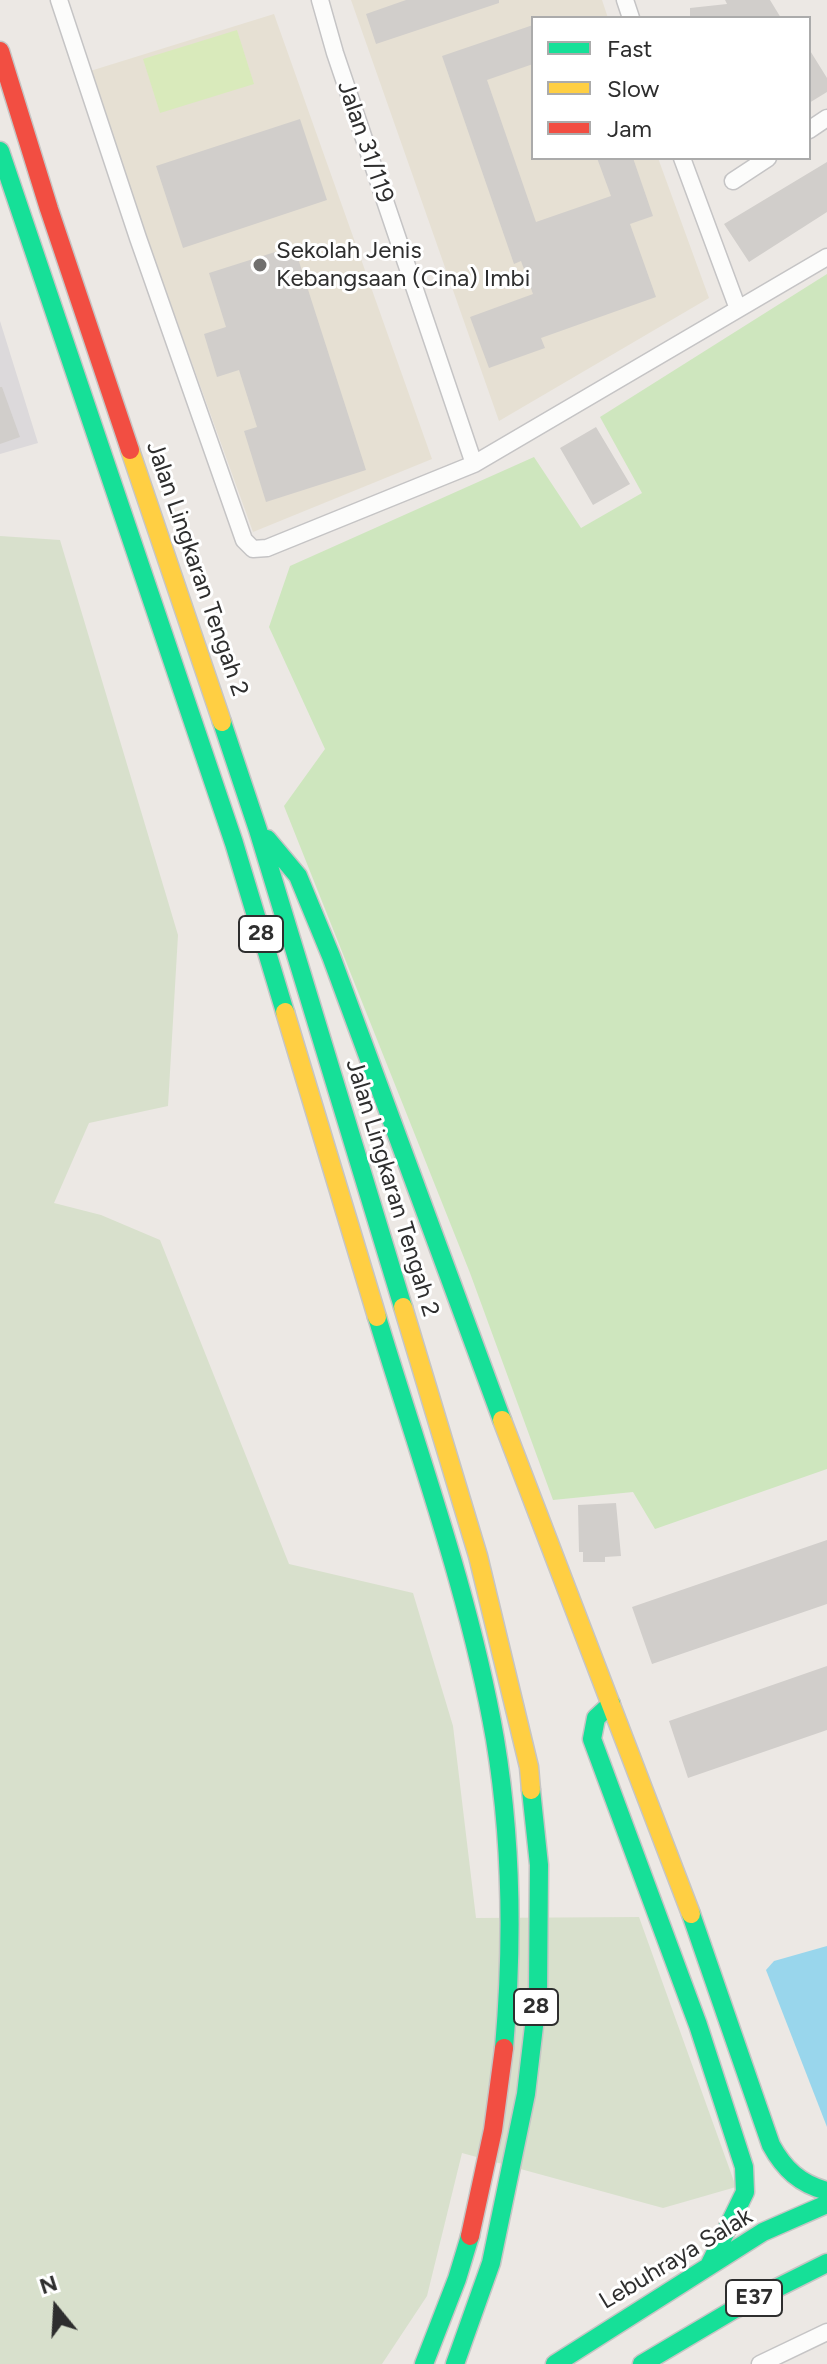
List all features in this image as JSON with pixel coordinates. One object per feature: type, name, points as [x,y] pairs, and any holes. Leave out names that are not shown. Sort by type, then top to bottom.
[{"type":"highway","name":"Jalan Lingkaran Tengah 2","points":[[0,51],[49,209],[258,830],[469,1526],[501,1644],[529,1767],[539,1865],[538,1992],[526,2094],[491,2263],[455,2364]]},
{"type":"highway","name":"28","points":[[0,151],[234,843],[451,1562],[478,1659],[498,1758],[508,1849],[510,1980],[500,2094],[466,2254],[424,2364]]},
{"type":"highway","points":[[258,830],[298,876],[331,956],[442,1262],[698,1932],[771,2145],[793,2177],[803,2184],[827,2191]]},
{"type":"highway","points":[[611,1704],[598,1711],[592,1724],[592,1739],[698,2025],[744,2167],[745,2192],[710,2264]]},
{"type":"highway","name":"Lebuhraya Salak","points":[[555,2364],[763,2232],[827,2204]]},
{"type":"highway","name":"E37","points":[[642,2364],[682,2337],[774,2287],[827,2263]]},
{"type":"street","points":[[59,0],[138,238],[244,540],[253,549],[267,548],[474,464],[827,257]]},
{"type":"street","name":"Jalan 31/119","points":[[320,0],[335,53],[474,464]]},
{"type":"street","points":[[683,160],[738,309]]},
{"type":"street","points":[[733,181],[765,160]]},
{"type":"street","points":[[760,2364],[827,2332]]},
{"type":"shaded area","points":[[351,0],[602,0],[607,16],[531,16],[531,160],[659,160],[709,298],[499,421]]},
{"type":"shaded area","name":"Sekolah Jenis Kebangsaan (Cina) Imbi","points":[[274,14],[432,459],[253,532],[87,72]]},
{"type":"shaded area","points":[[0,321],[38,443],[0,454]]},
{"type":"green space","points":[[237,30],[254,84],[160,113],[143,59]]},
{"type":"green space","points":[[827,274],[827,1469],[655,1529],[633,1492],[553,1500],[470,1273],[284,806],[325,749],[269,627],[290,566],[534,457],[581,528],[642,493],[600,417]]},
{"type":"green space","points":[[0,536],[60,540],[178,935],[168,1106],[89,1123],[54,1203],[101,1215],[160,1240],[289,1564],[413,1593],[453,1726],[476,1918],[639,1917],[736,2187],[663,2208],[462,2153],[427,2296],[382,2364],[0,2364]]},
{"type":"water","points":[[827,1946],[827,2127],[766,1970],[774,1961]]},
{"type":"building","points":[[406,0],[499,0],[499,3],[376,44],[366,14]]},
{"type":"building","points":[[725,0],[770,0],[780,16],[690,16],[690,8],[727,4]]},
{"type":"building","points":[[531,26],[531,65],[487,80],[536,222],[611,196],[598,160],[634,160],[653,216],[630,224],[656,297],[541,338],[545,348],[489,368],[470,317],[533,294],[521,261],[514,264],[442,56]]},
{"type":"building","points":[[811,52],[827,78],[827,92],[811,102]]},
{"type":"building","points":[[300,119],[327,200],[183,248],[156,166]]},
{"type":"building","points":[[827,162],[827,212],[749,262],[724,224]]},
{"type":"building","points":[[294,246],[366,470],[266,502],[244,431],[257,427],[239,370],[217,377],[204,334],[226,327],[209,273]]},
{"type":"building","points":[[0,387],[20,437],[0,444]]},
{"type":"building","points":[[596,427],[630,484],[593,505],[560,448]]},
{"type":"building","points":[[616,1503],[621,1556],[605,1557],[605,1562],[583,1562],[583,1552],[579,1552],[578,1505]]},
{"type":"building","points":[[827,1540],[827,1604],[652,1664],[632,1607]]},
{"type":"building","points":[[827,1666],[827,1730],[688,1778],[669,1721]]},
{"type":"traffic: fast","points":[[0,151],[234,843],[285,1012]]},
{"type":"traffic: fast","points":[[222,722],[258,830],[403,1307]]},
{"type":"traffic: fast","points":[[267,839],[298,876],[331,956],[502,1420]]},
{"type":"traffic: fast","points":[[377,1317],[458,1579],[495,1739],[508,1854],[509,1971],[504,2048]]},
{"type":"traffic: fast","points":[[611,1704],[596,1718],[592,1739],[698,2025],[744,2167],[745,2192],[710,2264]]},
{"type":"traffic: fast","points":[[455,2364],[491,2263],[526,2094],[538,1992],[539,1865],[531,1790]]},
{"type":"traffic: fast","points":[[691,1914],[771,2145],[794,2174],[827,2191]]},
{"type":"traffic: fast","points":[[555,2364],[763,2232],[827,2204]]},
{"type":"traffic: fast","points":[[424,2364],[470,2236]]},
{"type":"traffic: fast","points":[[642,2364],[733,2310],[827,2263]]},
{"type":"traffic: slow","points":[[130,450],[222,722]]},
{"type":"traffic: slow","points":[[285,1012],[377,1317]]},
{"type":"traffic: slow","points":[[403,1307],[478,1556],[529,1767],[531,1790]]},
{"type":"traffic: slow","points":[[502,1420],[691,1914]]},
{"type":"traffic: jam","points":[[0,51],[130,450]]},
{"type":"traffic: jam","points":[[470,2236],[493,2130],[504,2048]]},
{"type":"place","name":"Sekolah Jenis Kebangsaan (Cina) Imbi","points":[[260,265]]}]
